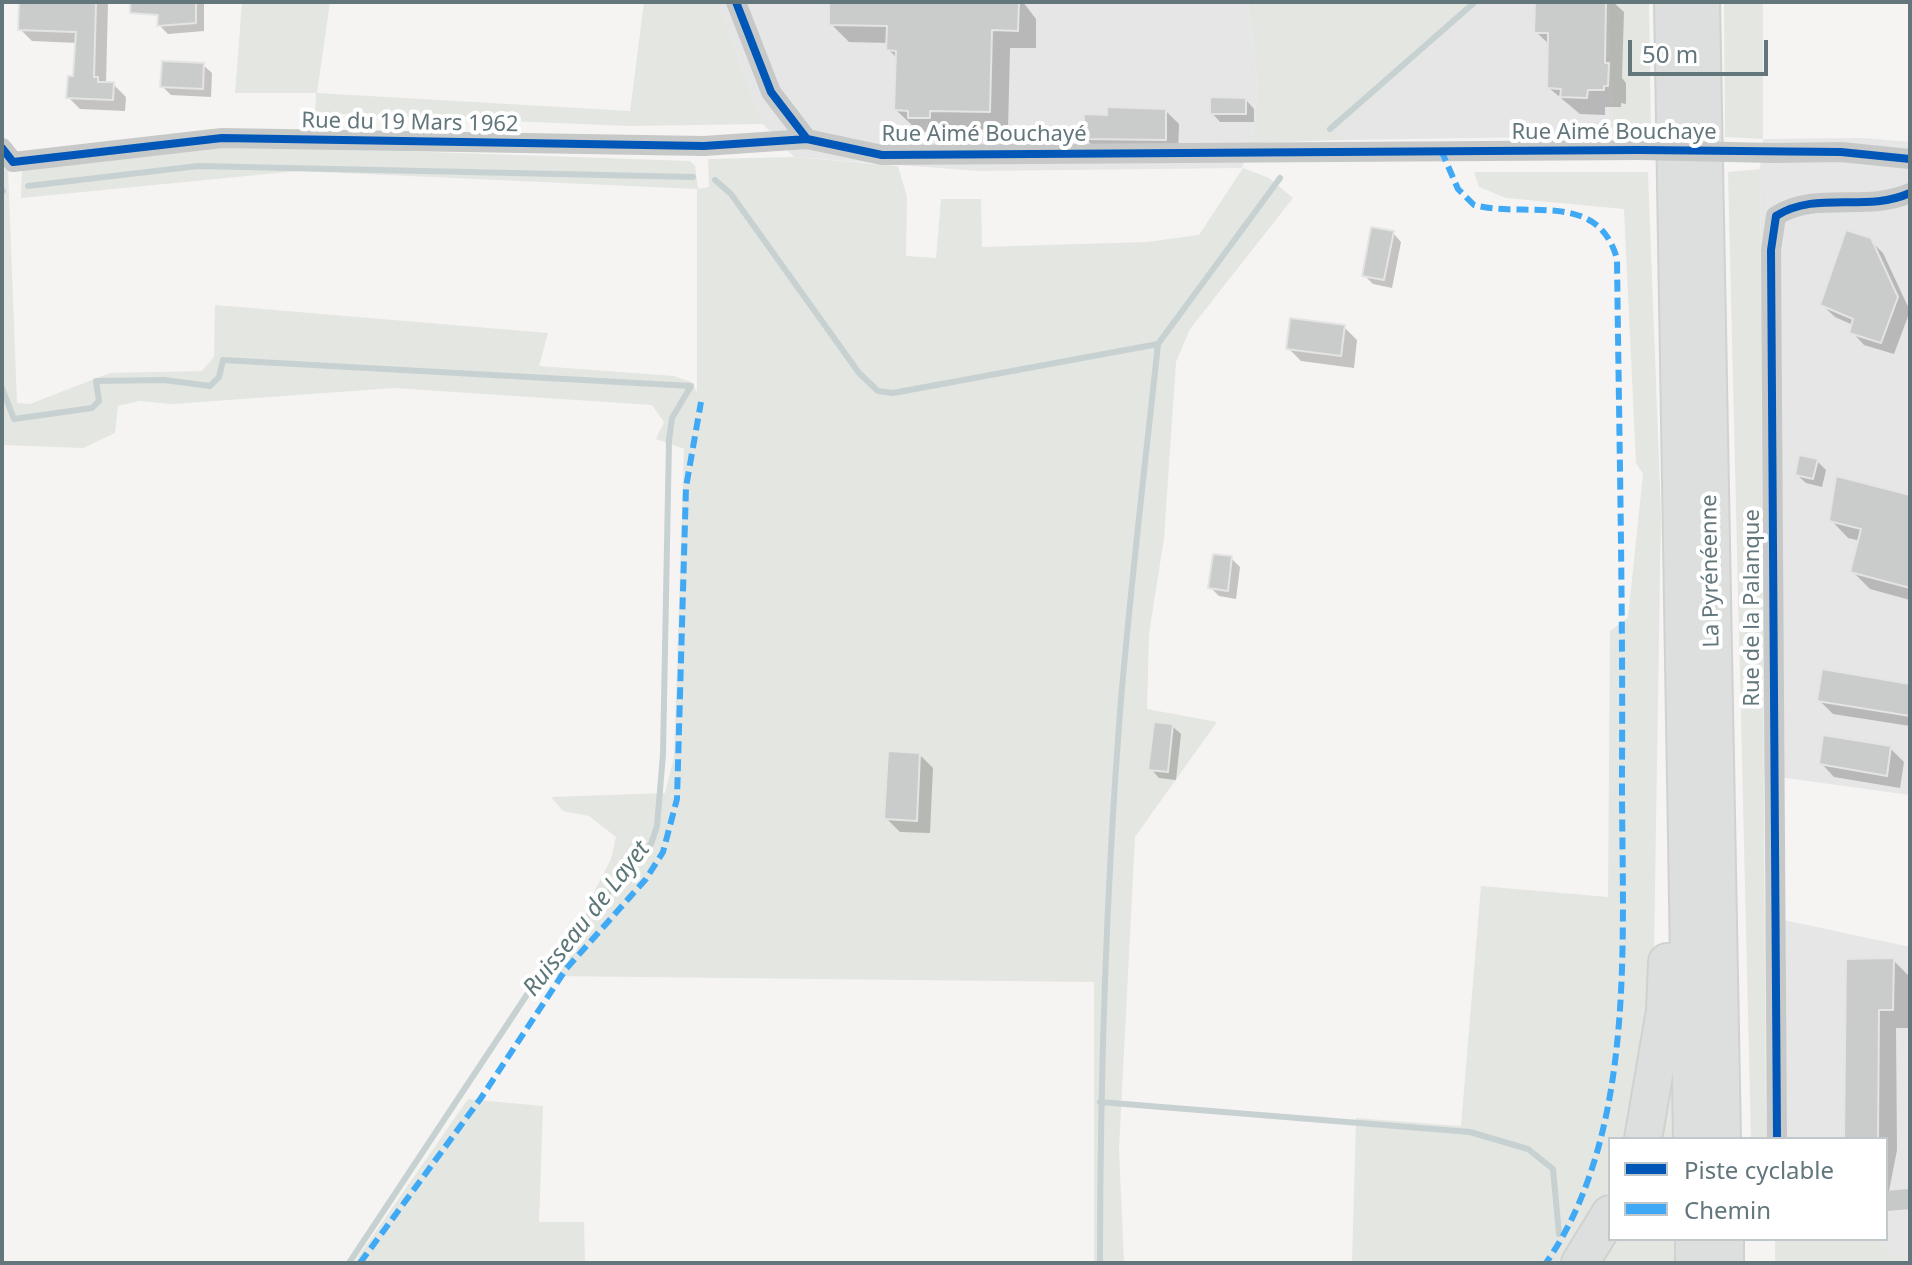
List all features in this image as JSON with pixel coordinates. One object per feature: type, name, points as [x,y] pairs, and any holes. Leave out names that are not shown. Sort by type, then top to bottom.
[{"type":"highway","name":"La Pyrénéenne","points":[[1673,2],[1692,1137]]},
{"type":"highway","name":"La Pyrénéenne","points":[[1701,2],[1722,1137]]},
{"type":"highway","points":[[1643,1137],[1665,1011],[1673,821],[1687,792]]},
{"type":"highway","points":[[1580,1263],[1608,1217]]},
{"type":"highway","points":[[1694,1241],[1694,1263]]},
{"type":"highway","points":[[1725,1241],[1725,1263]]},
{"type":"street","points":[[736,2],[771,92],[807,139]]},
{"type":"street","name":"Rue du 19 Mars 1962","points":[[7,155],[222,138],[704,146],[807,139]]},
{"type":"street","name":"Rue Aimé Bouchayé","points":[[807,139],[882,155],[1317,152]]},
{"type":"street","name":"Rue Aimé Bouchaye","points":[[1317,152],[1841,152],[1910,159]]},
{"type":"street","name":"Rue de la Palanque","points":[[1777,1137],[1771,250],[1776,216],[1789,208],[1813,203],[1873,205],[1910,193]]},
{"type":"street","points":[[1888,1201],[1910,1199]]},
{"type":"shaded area","points":[[242,2],[330,2],[317,93],[630,111],[644,2],[718,2],[763,124],[631,126],[315,113],[316,93],[235,93]]},
{"type":"shaded area","points":[[718,2],[1248,2],[1258,87],[1251,143],[1242,168],[979,171],[794,157],[763,124]]},
{"type":"shaded area","points":[[1248,2],[1479,2],[1334,132],[1343,140],[1251,143],[1258,87]]},
{"type":"shaded area","points":[[1479,2],[1608,2],[1613,136],[1343,140],[1333,132]]},
{"type":"shaded area","points":[[1608,2],[1649,2],[1651,135],[1613,136]]},
{"type":"shaded area","points":[[1724,2],[1763,2],[1763,139],[1725,137]]},
{"type":"shaded area","points":[[1864,138],[1910,142],[1910,795],[1764,775],[1760,169],[1763,139]]},
{"type":"shaded area","points":[[225,145],[690,161],[695,166],[698,189],[709,187],[708,159],[794,157],[898,166],[907,197],[906,256],[936,258],[941,199],[981,199],[982,247],[1147,242],[1199,235],[1243,168],[1269,178],[1293,198],[1190,329],[1176,362],[1164,538],[1149,634],[1147,709],[1217,722],[1135,837],[1119,1149],[1124,1263],[1094,1263],[1094,982],[549,976],[591,913],[594,892],[611,859],[616,837],[589,816],[563,811],[551,797],[665,793],[674,757],[684,449],[656,439],[664,422],[652,405],[394,388],[173,404],[139,401],[118,406],[115,433],[83,448],[2,445],[2,169],[8,169],[17,403],[30,404],[110,373],[202,371],[214,357],[215,305],[548,333],[539,366],[674,376],[691,382],[697,392],[697,189],[298,171],[21,198],[22,167]]},
{"type":"shaded area","points":[[1760,169],[1766,1137],[1751,1137],[1728,172]]},
{"type":"shaded area","points":[[1474,172],[1648,172],[1661,514],[1653,1013],[1629,1137],[1608,1137],[1608,1192],[1601,1208],[1564,1263],[1352,1263],[1356,1118],[1461,1126],[1481,886],[1608,897],[1610,631],[1628,618],[1643,474],[1636,463],[1624,209],[1506,198],[1479,187]]},
{"type":"shaded area","points":[[1765,916],[1910,947],[1910,1263],[1901,1263],[1879,1241],[1888,1241],[1888,1137],[1766,1137]]},
{"type":"shaded area","points":[[1675,1060],[1676,1137],[1650,1137]]},
{"type":"shaded area","points":[[468,1099],[543,1106],[539,1222],[584,1222],[585,1263],[354,1263]]},
{"type":"shaded area","points":[[1608,1241],[1677,1241],[1677,1263],[1588,1263]]},
{"type":"shaded area","points":[[1775,1241],[1879,1241],[1901,1263],[1775,1263]]},
{"type":"building","points":[[19,2],[96,2],[94,77],[98,77],[98,82],[114,82],[113,100],[66,98],[68,76],[73,76],[76,32],[18,30]]},
{"type":"building","points":[[130,2],[196,2],[196,23],[157,26],[158,15],[130,13]]},
{"type":"building","points":[[829,2],[1019,2],[1018,31],[992,30],[990,112],[930,111],[930,118],[908,118],[908,111],[894,110],[896,51],[886,50],[887,26],[829,25]]},
{"type":"building","points":[[1535,2],[1606,2],[1605,63],[1609,63],[1608,86],[1604,86],[1604,90],[1588,90],[1587,98],[1560,97],[1561,89],[1547,88],[1548,33],[1534,33]]},
{"type":"building","points":[[162,61],[204,63],[203,89],[160,87]]},
{"type":"building","points":[[1210,97],[1246,98],[1246,114],[1210,114]]},
{"type":"building","points":[[1107,107],[1166,109],[1166,140],[1084,139],[1084,114],[1107,115]]},
{"type":"building","points":[[1371,227],[1394,231],[1384,280],[1362,276]]},
{"type":"building","points":[[1846,230],[1871,238],[1898,297],[1881,343],[1849,333],[1853,319],[1820,305]]},
{"type":"building","points":[[1290,318],[1345,325],[1341,356],[1286,349]]},
{"type":"building","points":[[1799,455],[1818,459],[1813,479],[1795,475]]},
{"type":"building","points":[[1836,476],[1910,495],[1910,588],[1850,572],[1861,529],[1829,521]]},
{"type":"building","points":[[1213,554],[1232,556],[1228,591],[1208,588]]},
{"type":"building","points":[[1822,669],[1910,684],[1910,716],[1817,701]]},
{"type":"building","points":[[1154,722],[1173,724],[1168,772],[1148,770]]},
{"type":"building","points":[[1823,735],[1891,746],[1887,776],[1819,764]]},
{"type":"building","points":[[888,751],[920,753],[917,821],[884,819]]},
{"type":"building","points":[[1894,958],[1893,1010],[1879,1010],[1878,1137],[1844,1137],[1846,959]]},
{"type":"waterway","name":"Ruisseau de Layet","points":[[1330,129],[1475,2]]},
{"type":"waterway","points":[[28,186],[198,166],[693,177]]},
{"type":"waterway","name":"Ruisseau de Layet","points":[[1158,344],[1280,178]]},
{"type":"waterway","points":[[715,180],[731,194],[859,373],[878,391],[893,393],[1158,344]]},
{"type":"waterway","points":[[1100,1263],[1105,987],[1115,781],[1128,620],[1158,344]]},
{"type":"waterway","name":"Ruisseau de Layet","points":[[2,388],[14,419],[92,408],[99,401],[96,381],[164,380],[210,386],[219,377],[223,360],[691,386],[672,418],[669,440],[663,754],[657,826],[651,844],[550,960],[349,1263]]},
{"type":"waterway","points":[[1100,1102],[1470,1132],[1528,1149],[1553,1169],[1559,1234]]},
{"type":"marked path","points":[[1441,150],[1458,189],[1474,205],[1577,215],[1594,223],[1607,237],[1617,259],[1623,893],[1619,1024],[1611,1089],[1597,1151],[1576,1209],[1546,1263]]},
{"type":"marked path","points":[[360,1263],[481,1098],[566,969],[646,879],[663,852],[677,799],[686,487],[701,402]]},
{"type":"cycle path","points":[[736,2],[771,92],[807,139],[882,155],[1638,150],[1841,152],[1910,159]]},
{"type":"cycle path","points":[[2,148],[13,162],[222,138],[704,146],[807,139]]},
{"type":"cycle path","points":[[1777,1137],[1771,250],[1776,216],[1792,208],[1808,204],[1893,199],[1910,193]]}]
